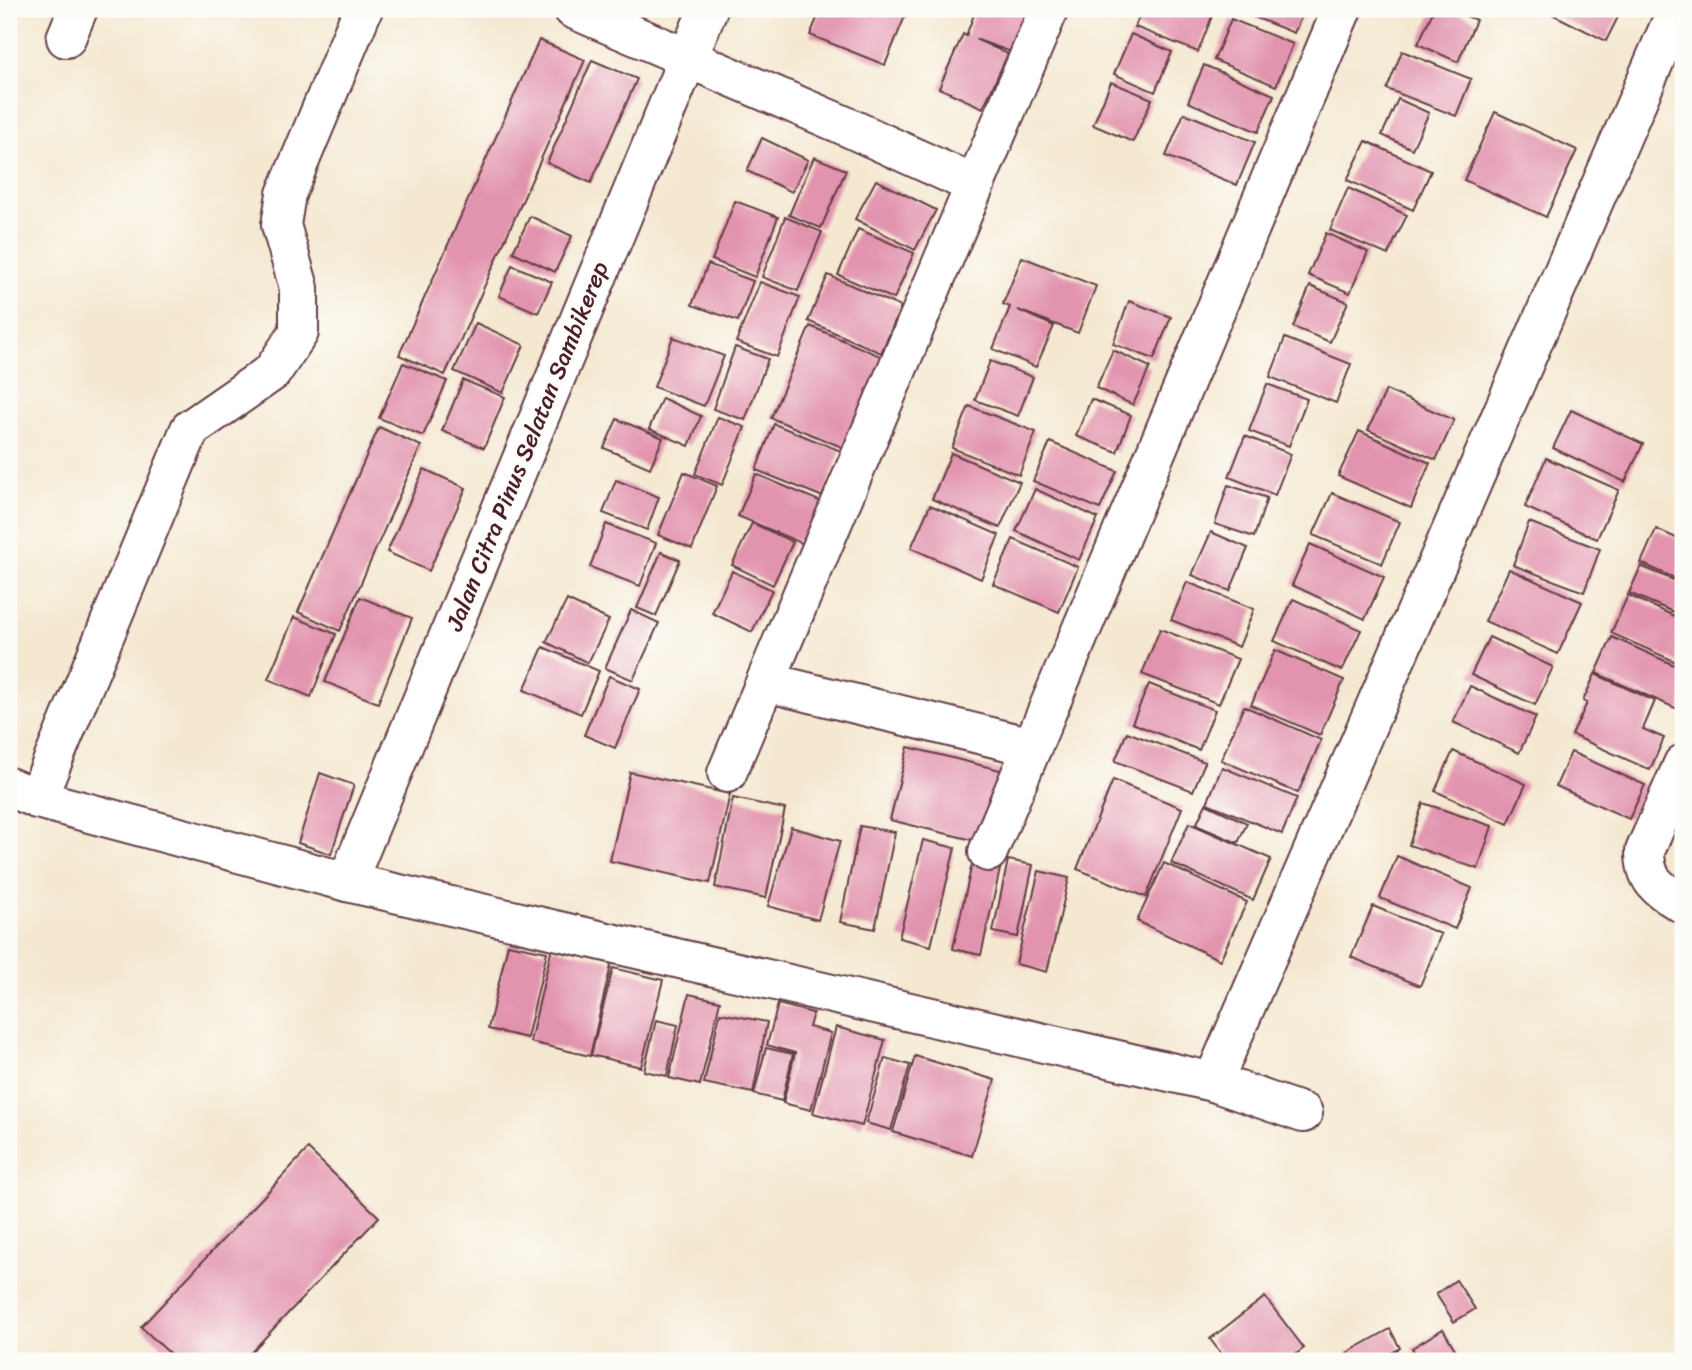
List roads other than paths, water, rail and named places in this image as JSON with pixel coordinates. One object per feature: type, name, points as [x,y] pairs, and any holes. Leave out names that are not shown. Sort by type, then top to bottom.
[{"type":"street","points":[[363,9],[286,194],[281,225],[299,288],[299,332],[272,372],[190,429],[23,793],[347,882],[1213,1082],[1303,1113]]},
{"type":"street","points":[[573,9],[841,124],[975,185]]},
{"type":"street","name":"Jalan Citra Pinus Selatan Sambikerep","points":[[347,882],[708,9]]},
{"type":"street","points":[[727,773],[1049,9]]},
{"type":"street","points":[[988,852],[1342,9]]},
{"type":"street","points":[[1213,1082],[1677,9]]},
{"type":"street","points":[[766,682],[1032,747]]},
{"type":"street","points":[[1683,764],[1645,851],[1645,865],[1650,878],[1660,889],[1683,904]]}]
